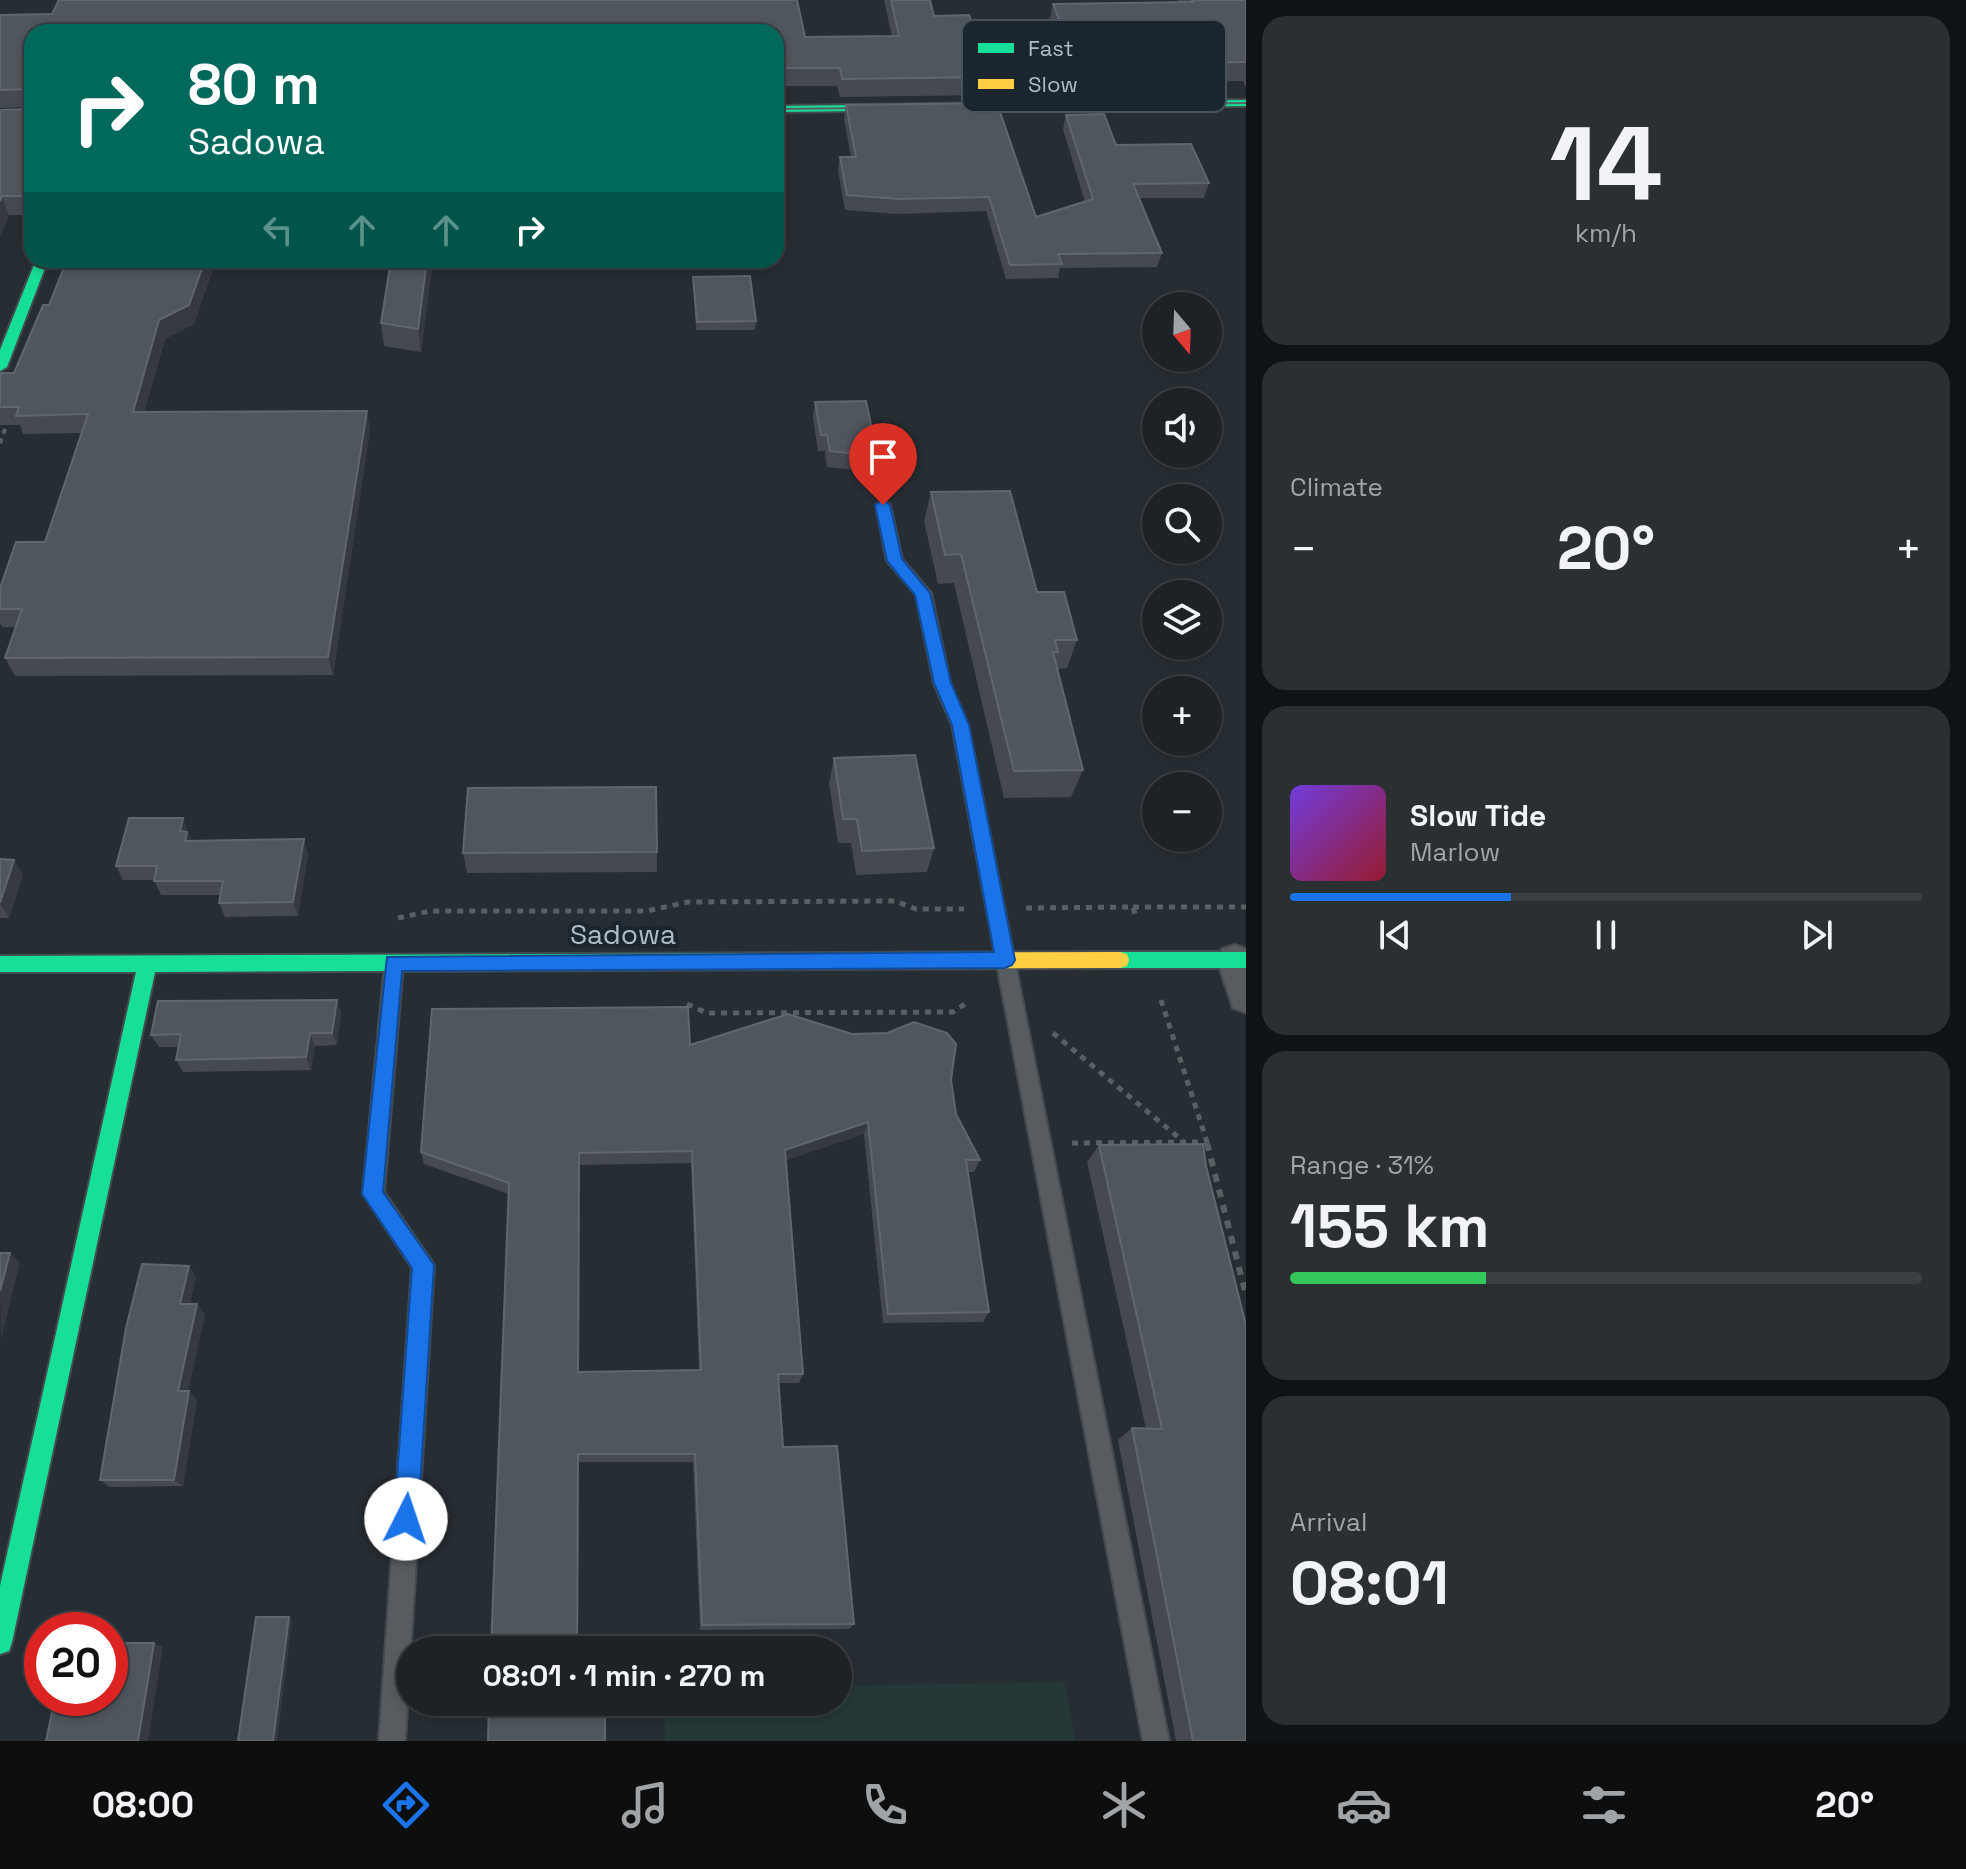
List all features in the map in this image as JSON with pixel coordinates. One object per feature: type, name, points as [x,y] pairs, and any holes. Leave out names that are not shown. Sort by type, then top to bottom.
[{"type":"street","points":[[1226,103],[1246,103]]},
{"type":"street","points":[[784,109],[962,107]]},
{"type":"street","points":[[0,367],[39,268]]},
{"type":"street","points":[[1241,960],[1246,997]]},
{"type":"street","name":"Sadowa","points":[[0,964],[1241,960]]},
{"type":"street","points":[[0,1642],[147,963]]},
{"type":"lane","points":[[883,505],[895,561],[923,593],[942,683],[960,725],[1156,1741]]},
{"type":"lane","points":[[392,1741],[423,1265],[373,1194],[394,963]]},
{"type":"path","points":[[388,920],[430,911],[647,911],[688,902],[895,901],[916,909],[1246,907]]},
{"type":"path","points":[[1133,907],[1147,961]]},
{"type":"path","points":[[1160,998],[1207,1142],[1246,1295]]},
{"type":"path","points":[[1145,999],[1174,999]]},
{"type":"path","points":[[1013,1001],[1184,1142]]},
{"type":"path","points":[[1040,1143],[1207,1142]]},
{"type":"green space","points":[[1065,1682],[1075,1741],[665,1741],[664,1716],[852,1716],[852,1686]]},
{"type":"building","points":[[59,0],[797,0],[805,37],[899,36],[891,0],[930,0],[934,16],[969,15],[971,20],[962,20],[962,77],[842,79],[840,68],[784,68],[784,24],[24,24],[24,89],[0,90],[0,15],[52,14]]},
{"type":"building","points":[[1246,0],[1246,62],[1226,62],[1226,20],[1059,20],[1053,4]]},
{"type":"building","points":[[962,103],[962,112],[1000,112],[1036,217],[1093,199],[1066,115],[1104,114],[1116,145],[1191,144],[1209,183],[1133,184],[1162,253],[1058,254],[1062,264],[1010,265],[989,197],[900,199],[847,195],[840,157],[856,157],[846,105]]},
{"type":"building","points":[[24,109],[24,196],[2,196],[0,201],[0,110]]},
{"type":"building","points":[[64,268],[202,268],[189,305],[159,320],[133,412],[367,411],[328,657],[5,658],[22,609],[0,609],[0,588],[16,542],[45,542],[88,414],[16,416],[19,407],[0,407],[0,373],[14,373],[43,305],[49,305]]},
{"type":"building","points":[[390,268],[426,268],[418,329],[381,323]]},
{"type":"building","points":[[750,276],[756,321],[697,322],[693,277]]},
{"type":"building","points":[[866,401],[873,434],[865,434],[868,455],[830,451],[827,435],[821,435],[815,402]]},
{"type":"building","points":[[1010,491],[1037,592],[1064,592],[1077,640],[1055,640],[1058,652],[1053,652],[1083,770],[1014,771],[961,554],[945,555],[931,492]]},
{"type":"building","points":[[915,755],[934,848],[862,851],[857,819],[843,819],[834,758]]},
{"type":"building","points":[[656,787],[657,852],[463,853],[468,788]]},
{"type":"building","points":[[129,818],[183,818],[180,831],[187,832],[185,841],[304,839],[293,902],[219,903],[223,881],[154,881],[157,866],[116,866]]},
{"type":"building","points":[[0,859],[14,860],[0,903]]},
{"type":"building","points":[[337,1000],[332,1033],[310,1033],[306,1057],[176,1060],[181,1034],[151,1035],[158,1001]]},
{"type":"building","points":[[688,1007],[690,1045],[788,1014],[852,1034],[887,1033],[914,1022],[947,1033],[956,1044],[951,1080],[956,1114],[980,1160],[966,1160],[989,1312],[888,1314],[868,1122],[785,1150],[803,1374],[778,1374],[783,1447],[837,1446],[854,1624],[702,1625],[695,1454],[578,1454],[577,1636],[492,1636],[509,1183],[421,1152],[432,1009]],"holes":[[[692,1151],[701,1370],[578,1372],[579,1153]]]},
{"type":"building","points":[[1203,1144],[1246,1325],[1246,1741],[1193,1741],[1132,1428],[1162,1429],[1099,1145]]},
{"type":"building","points":[[0,1253],[10,1253],[0,1291]]},
{"type":"building","points":[[142,1264],[189,1266],[180,1304],[197,1304],[178,1391],[189,1391],[174,1480],[100,1480],[126,1328]]},
{"type":"building","points":[[256,1617],[289,1617],[273,1741],[238,1741]]},
{"type":"building","points":[[128,1643],[154,1643],[138,1741],[46,1741],[51,1716],[128,1716]]},
{"type":"building","points":[[489,1716],[605,1716],[605,1741],[488,1741]]},
{"type":"tram line","points":[[1226,103],[1246,103]]},
{"type":"tram line","points":[[784,109],[868,108]]},
{"type":"traffic: fast","points":[[1226,103],[1246,103]]},
{"type":"traffic: fast","points":[[784,109],[962,107]]},
{"type":"traffic: fast","points":[[0,367],[39,268]]},
{"type":"traffic: fast","points":[[1120,960],[1246,960]]},
{"type":"traffic: fast","points":[[0,964],[829,961]]},
{"type":"traffic: fast","points":[[0,1642],[147,963]]},
{"type":"traffic: slow","points":[[829,961],[1120,960]]},
{"type":"route","points":[[406,1519],[423,1265],[373,1194],[394,963],[1005,960],[960,725],[942,683],[923,593],[895,561],[883,505]]}]
